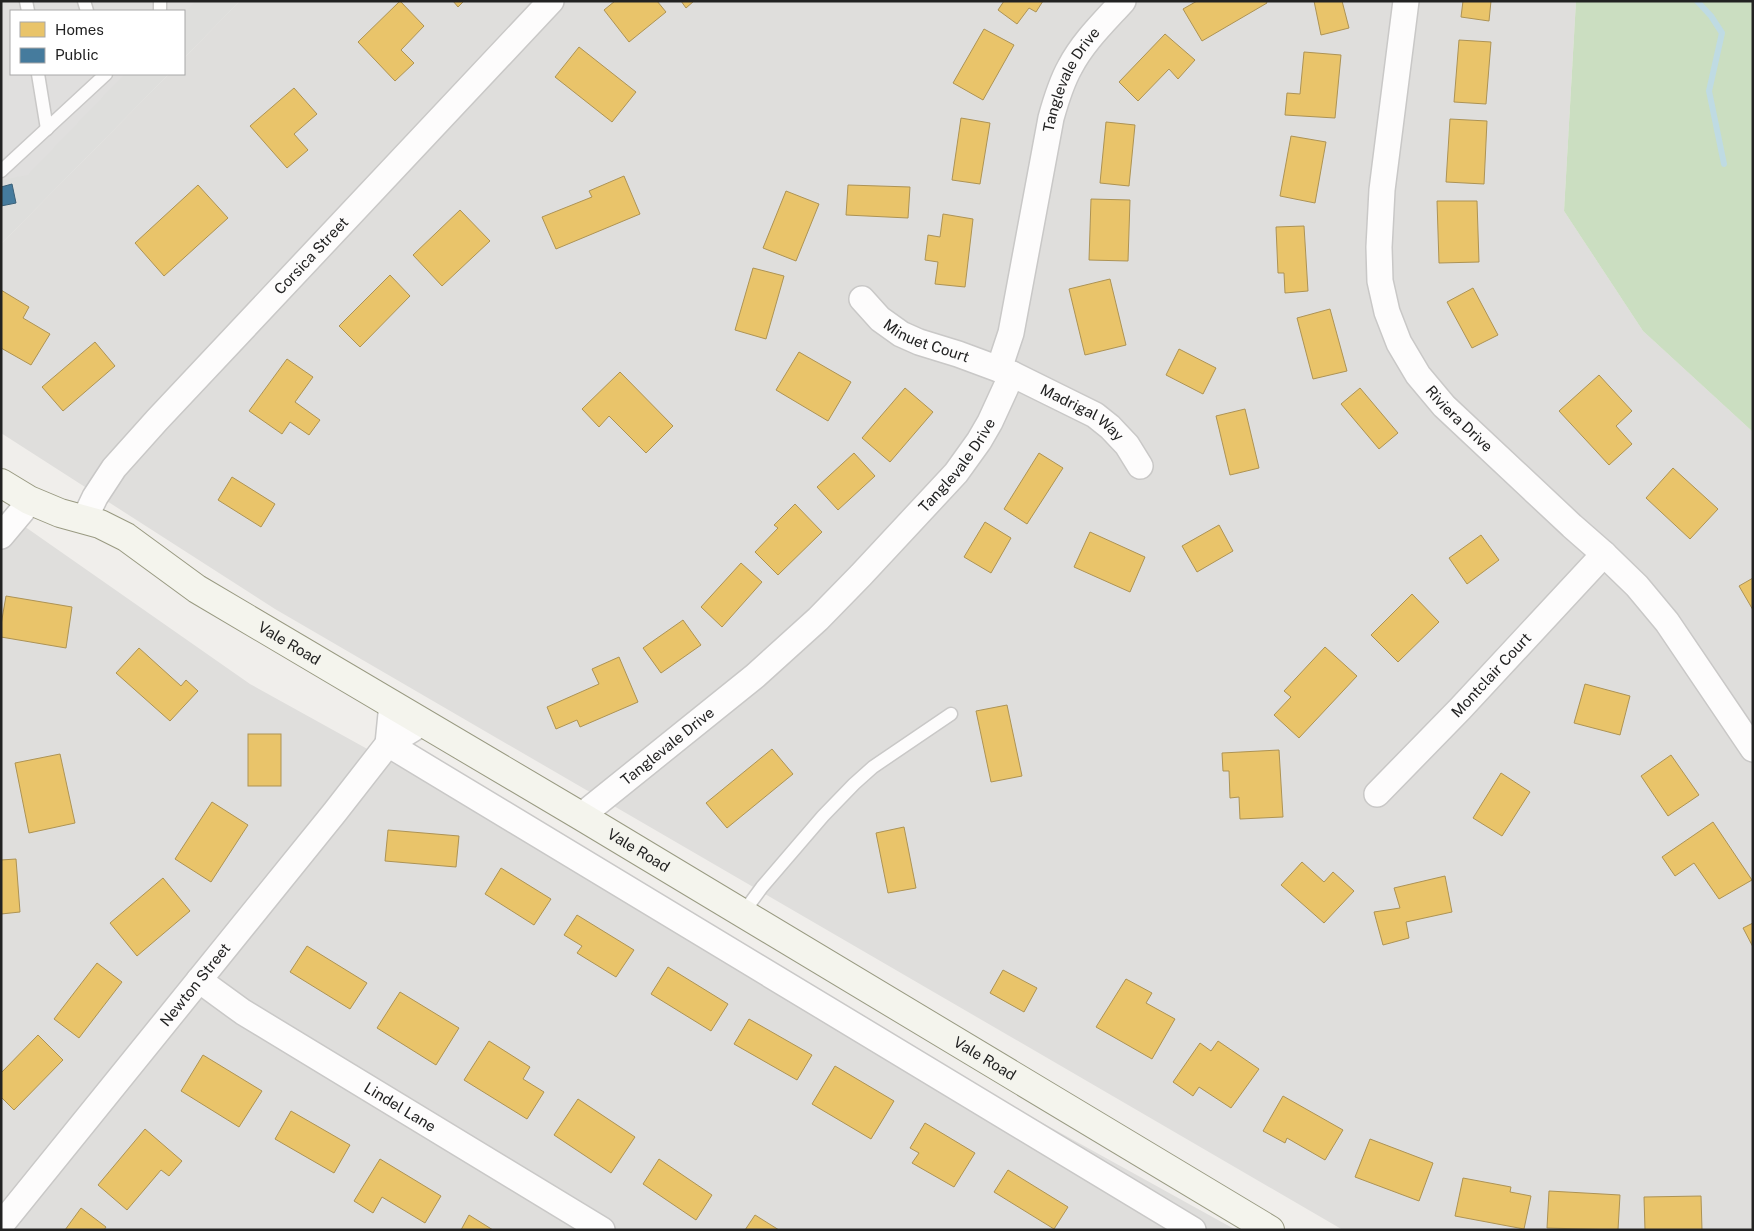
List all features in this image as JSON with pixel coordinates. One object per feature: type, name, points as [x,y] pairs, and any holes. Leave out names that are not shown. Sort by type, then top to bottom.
[{"type":"main road","name":"Vale Road","points":[[1,483],[29,500],[60,513],[100,524],[126,537],[197,589],[581,816],[1270,1230]]},
{"type":"street","name":"Corsica Street","points":[[84,520],[95,497],[114,468],[551,1]]},
{"type":"street","name":"Tanglevale Drive","points":[[581,816],[755,676],[818,619],[956,473],[979,441],[990,422],[1005,372],[1051,118],[1058,94],[1070,66],[1088,40],[1123,1]]},
{"type":"street","name":"Riviera Drive","points":[[1406,1],[1382,190],[1379,237],[1380,281],[1387,312],[1399,343],[1418,375],[1444,406],[1637,586],[1667,622],[1753,749]]},
{"type":"street","name":"Minuet Court","points":[[862,299],[880,319],[901,334],[1005,372]]},
{"type":"street","name":"Madrigal Way","points":[[1005,372],[1095,415],[1110,426],[1127,445],[1140,466]]},
{"type":"street","points":[[1,536],[29,500]]},
{"type":"street","name":"Montclair Court","points":[[1377,794],[1604,554]]},
{"type":"street","points":[[392,704],[388,744],[1193,1230]]},
{"type":"street","name":"Newton Street","points":[[1,1225],[388,744],[422,723]]},
{"type":"street","name":"Lindel Lane","points":[[199,980],[243,1012],[602,1230]]},
{"type":"lane","points":[[38,75],[47,129]]},
{"type":"lane","points":[[1,171],[103,75]]},
{"type":"lane","points":[[743,913],[762,887],[823,816],[854,784],[873,767],[951,714]]},
{"type":"shaded area","points":[[1,1],[240,1],[185,57],[185,10],[10,10],[10,75],[168,75],[1,244]]},
{"type":"shaded area","points":[[1,1],[196,1],[185,13],[185,10],[10,10],[10,75],[124,75],[28,175],[1,180]]},
{"type":"shaded area","points":[[240,1],[1576,1],[1564,211],[1643,331],[1753,432],[1753,1230],[1343,1230],[275,609],[1,433],[1,244],[168,75],[185,75],[185,57]]},
{"type":"shaded area","points":[[1,510],[250,684],[1236,1230],[1,1230]]},
{"type":"green space","points":[[1576,1],[1753,1],[1753,432],[1643,331],[1564,211]]},
{"type":"building: Homes","points":[[400,1],[424,26],[401,50],[414,63],[395,81],[358,42]]},
{"type":"building: Homes","points":[[453,1],[464,1],[458,7]]},
{"type":"building: Homes","points":[[615,1],[657,1],[666,12],[629,42],[604,10]]},
{"type":"building: Homes","points":[[681,1],[694,1],[686,8]]},
{"type":"building: Homes","points":[[1004,1],[1043,1],[1036,12],[1029,8],[1017,24],[998,10]]},
{"type":"building: Homes","points":[[1197,1],[1266,1],[1267,3],[1202,41],[1183,9]]},
{"type":"building: Homes","points":[[1314,1],[1342,1],[1349,28],[1321,35]]},
{"type":"building: Homes","points":[[1463,1],[1491,1],[1489,21],[1461,17]]},
{"type":"building: Homes","points":[[984,29],[1014,45],[983,100],[953,83]]},
{"type":"building: Homes","points":[[1165,34],[1195,60],[1178,79],[1169,69],[1138,101],[1119,82]]},
{"type":"building: Homes","points":[[1459,40],[1491,42],[1486,104],[1454,102]]},
{"type":"building: Homes","points":[[579,47],[636,92],[612,122],[555,77]]},
{"type":"building: Homes","points":[[1304,52],[1341,55],[1335,118],[1285,115],[1287,93],[1300,94]]},
{"type":"building: Homes","points":[[294,88],[317,114],[294,134],[308,150],[287,168],[250,126]]},
{"type":"building: Homes","points":[[961,118],[990,123],[980,184],[952,180]]},
{"type":"building: Homes","points":[[1450,119],[1487,121],[1484,184],[1446,182]]},
{"type":"building: Homes","points":[[1106,122],[1135,125],[1129,186],[1100,183]]},
{"type":"building: Homes","points":[[1291,136],[1326,142],[1315,203],[1280,196]]},
{"type":"building: Homes","points":[[624,176],[640,214],[556,249],[542,217],[592,197],[589,191]]},
{"type":"building: Homes","points":[[198,185],[228,218],[164,276],[135,243]]},
{"type":"building: Homes","points":[[848,185],[910,187],[908,218],[846,215]]},
{"type":"building: Homes","points":[[786,191],[819,204],[796,261],[763,248]]},
{"type":"building: Homes","points":[[1091,199],[1130,200],[1128,261],[1089,260]]},
{"type":"building: Homes","points":[[1437,201],[1477,201],[1479,262],[1439,263]]},
{"type":"building: Homes","points":[[460,210],[490,241],[442,286],[413,255]]},
{"type":"building: Homes","points":[[943,214],[973,219],[965,287],[935,284],[938,262],[925,260],[928,235],[940,237]]},
{"type":"building: Homes","points":[[1304,226],[1308,291],[1285,293],[1284,273],[1278,273],[1276,227]]},
{"type":"building: Homes","points":[[753,268],[784,276],[766,339],[735,330]]},
{"type":"building: Homes","points":[[390,275],[410,296],[360,347],[339,326]]},
{"type":"building: Homes","points":[[1110,279],[1126,345],[1085,355],[1069,289]]},
{"type":"building: Homes","points":[[1473,288],[1498,335],[1472,348],[1447,302]]},
{"type":"building: Homes","points":[[1,290],[29,307],[23,318],[50,334],[31,365],[1,348]]},
{"type":"building: Homes","points":[[1330,309],[1347,371],[1313,379],[1297,318]]},
{"type":"building: Homes","points":[[95,342],[115,366],[63,411],[42,387]]},
{"type":"building: Homes","points":[[1179,349],[1216,368],[1203,394],[1166,375]]},
{"type":"building: Homes","points":[[799,352],[851,382],[828,421],[776,390]]},
{"type":"building: Homes","points":[[287,359],[313,377],[295,402],[320,420],[309,435],[290,422],[282,434],[249,411]]},
{"type":"building: Homes","points":[[620,372],[673,426],[646,453],[609,416],[599,427],[582,409]]},
{"type":"building: Homes","points":[[1599,375],[1632,411],[1616,426],[1632,444],[1609,465],[1559,411]]},
{"type":"building: Homes","points":[[905,388],[933,412],[890,462],[862,438]]},
{"type":"building: Homes","points":[[1360,388],[1398,433],[1379,449],[1341,404]]},
{"type":"building: Homes","points":[[1245,409],[1259,468],[1230,475],[1216,416]]},
{"type":"building: Homes","points":[[854,453],[875,476],[838,510],[817,487]]},
{"type":"building: Homes","points":[[1039,453],[1063,468],[1027,524],[1004,509]]},
{"type":"building: Homes","points":[[1673,468],[1718,509],[1690,539],[1646,498]]},
{"type":"building: Homes","points":[[232,477],[275,504],[261,527],[218,500]]},
{"type":"building: Homes","points":[[795,504],[822,532],[778,575],[755,552],[778,528],[774,525]]},
{"type":"building: Homes","points":[[985,522],[1011,538],[991,573],[964,557]]},
{"type":"building: Homes","points":[[1219,525],[1233,551],[1197,572],[1182,546]]},
{"type":"building: Homes","points":[[1090,532],[1145,557],[1130,592],[1074,567]]},
{"type":"building: Homes","points":[[1481,535],[1499,560],[1467,584],[1449,558]]},
{"type":"building: Homes","points":[[741,563],[762,582],[722,627],[701,607]]},
{"type":"building: Homes","points":[[1753,578],[1753,610],[1739,586]]},
{"type":"building: Homes","points":[[1412,594],[1439,622],[1398,662],[1371,635]]},
{"type":"building: Homes","points":[[6,596],[72,607],[66,648],[1,637]]},
{"type":"building: Homes","points":[[683,620],[701,645],[661,673],[643,648]]},
{"type":"building: Homes","points":[[1325,647],[1357,676],[1299,738],[1274,715],[1291,697],[1284,691]]},
{"type":"building: Homes","points":[[139,648],[181,686],[186,680],[198,691],[170,721],[116,673]]},
{"type":"building: Homes","points":[[619,657],[638,702],[580,727],[577,720],[556,729],[547,707],[599,684],[592,669]]},
{"type":"building: Homes","points":[[1585,684],[1630,696],[1620,735],[1574,723]]},
{"type":"building: Homes","points":[[1007,705],[1022,776],[991,782],[976,711]]},
{"type":"building: Homes","points":[[248,734],[281,734],[281,786],[248,786]]},
{"type":"building: Homes","points":[[772,749],[793,774],[727,828],[706,803]]},
{"type":"building: Homes","points":[[1279,750],[1283,817],[1240,819],[1239,797],[1230,798],[1229,771],[1223,771],[1222,753]]},
{"type":"building: Homes","points":[[60,754],[75,823],[29,833],[15,763]]},
{"type":"building: Homes","points":[[1671,755],[1699,795],[1668,816],[1641,776]]},
{"type":"building: Homes","points":[[1501,773],[1530,792],[1502,836],[1473,818]]},
{"type":"building: Homes","points":[[212,802],[248,825],[211,882],[175,859]]},
{"type":"building: Homes","points":[[1713,822],[1752,880],[1719,899],[1694,863],[1675,876],[1662,857]]},
{"type":"building: Homes","points":[[904,827],[916,888],[888,893],[876,833]]},
{"type":"building: Homes","points":[[388,830],[459,836],[456,867],[385,861]]},
{"type":"building: Homes","points":[[16,859],[20,912],[1,914],[1,860]]},
{"type":"building: Homes","points":[[1302,862],[1324,882],[1333,872],[1354,891],[1324,923],[1281,885]]},
{"type":"building: Homes","points":[[501,868],[551,899],[534,925],[485,894]]},
{"type":"building: Homes","points":[[1445,876],[1452,912],[1406,922],[1409,938],[1383,945],[1374,912],[1400,908],[1394,888]]},
{"type":"building: Homes","points":[[163,878],[190,911],[137,956],[110,923]]},
{"type":"building: Homes","points":[[577,915],[634,950],[616,977],[577,953],[582,946],[564,935]]},
{"type":"building: Homes","points":[[1753,923],[1753,947],[1743,928]]},
{"type":"building: Homes","points":[[307,946],[367,983],[350,1009],[290,972]]},
{"type":"building: Homes","points":[[97,963],[122,982],[79,1038],[54,1019]]},
{"type":"building: Homes","points":[[668,967],[728,1004],[711,1031],[651,994]]},
{"type":"building: Homes","points":[[1003,970],[1037,988],[1024,1012],[990,993]]},
{"type":"building: Homes","points":[[1126,979],[1152,993],[1146,1003],[1175,1019],[1152,1059],[1096,1027]]},
{"type":"building: Homes","points":[[400,992],[459,1028],[436,1065],[377,1028]]},
{"type":"building: Homes","points":[[749,1019],[812,1055],[797,1080],[734,1044]]},
{"type":"building: Homes","points":[[38,1035],[63,1060],[14,1110],[1,1097],[1,1073]]},
{"type":"building: Homes","points":[[489,1041],[530,1067],[523,1079],[544,1092],[527,1119],[464,1080]]},
{"type":"building: Homes","points":[[1218,1041],[1259,1069],[1231,1108],[1199,1087],[1193,1096],[1173,1082],[1200,1043],[1211,1051]]},
{"type":"building: Homes","points":[[203,1055],[262,1091],[239,1127],[181,1091]]},
{"type":"building: Homes","points":[[835,1066],[894,1101],[871,1139],[812,1104]]},
{"type":"building: Homes","points":[[1283,1096],[1343,1130],[1325,1160],[1287,1138],[1285,1143],[1263,1131]]},
{"type":"building: Homes","points":[[578,1099],[635,1137],[611,1173],[554,1135]]},
{"type":"building: Homes","points":[[291,1111],[350,1145],[334,1173],[275,1139]]},
{"type":"building: Homes","points":[[925,1123],[975,1153],[954,1187],[912,1163],[919,1153],[910,1148]]},
{"type":"building: Homes","points":[[145,1129],[182,1161],[169,1176],[161,1170],[127,1210],[98,1185]]},
{"type":"building: Homes","points":[[1370,1139],[1433,1163],[1419,1201],[1355,1177]]},
{"type":"building: Homes","points":[[380,1159],[441,1196],[425,1223],[382,1197],[373,1213],[354,1201]]},
{"type":"building: Homes","points":[[659,1159],[712,1195],[696,1220],[643,1184]]},
{"type":"building: Homes","points":[[1008,1170],[1068,1207],[1054,1229],[994,1192]]},
{"type":"building: Homes","points":[[1463,1178],[1511,1187],[1510,1192],[1531,1196],[1524,1229],[1455,1216]]},
{"type":"building: Homes","points":[[1549,1191],[1620,1195],[1618,1230],[1547,1228]]},
{"type":"building: Homes","points":[[1701,1196],[1702,1230],[1645,1230],[1644,1197]]},
{"type":"building: Homes","points":[[81,1208],[106,1227],[104,1230],[65,1230]]},
{"type":"building: Homes","points":[[469,1215],[493,1230],[461,1230]]},
{"type":"building: Homes","points":[[755,1215],[779,1230],[745,1230]]},
{"type":"building: Public","points":[[12,184],[16,203],[1,206],[1,187]]},
{"type":"waterway","points":[[1697,1],[1711,16],[1722,33],[1709,91],[1724,164]]}]
